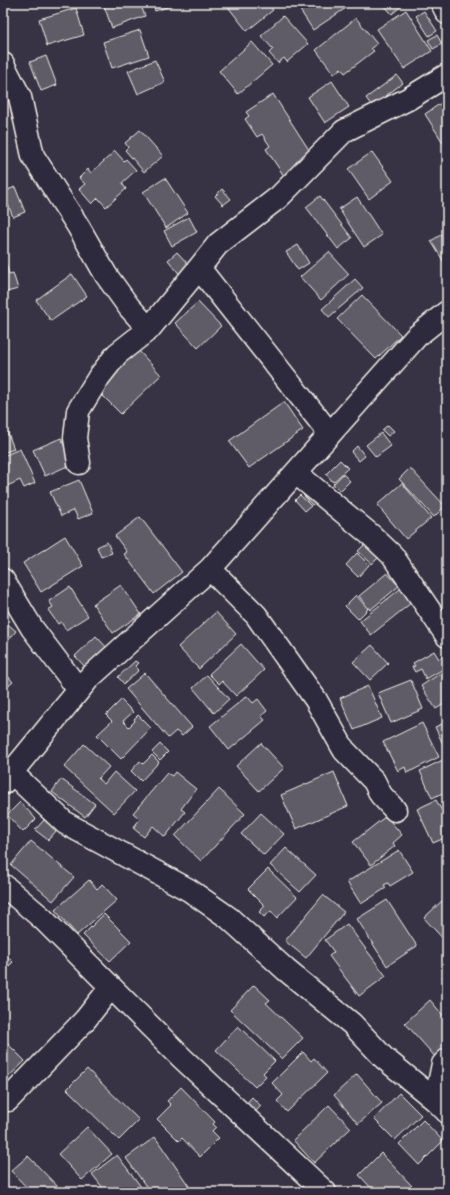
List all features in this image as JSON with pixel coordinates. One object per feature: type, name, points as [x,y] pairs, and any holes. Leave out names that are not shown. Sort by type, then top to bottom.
[{"type":"street","points":[[442,3],[447,13]]},
{"type":"street","points":[[3,64],[20,97],[33,156],[78,226],[106,274],[129,307],[149,329]]},
{"type":"street","points":[[79,463],[75,438],[78,411],[99,377],[117,354],[149,329],[218,244],[279,197],[344,131],[408,99],[447,75]]},
{"type":"street","points":[[199,268],[330,434]]},
{"type":"street","points":[[441,1106],[384,1058],[352,1024],[286,970],[229,918],[189,890],[65,823],[7,778],[88,679],[210,569],[417,336],[445,317]]},
{"type":"street","points":[[296,473],[372,536],[392,555],[447,636]]},
{"type":"street","points":[[210,569],[256,615],[316,700],[344,750],[374,781],[381,795],[395,810]]},
{"type":"street","points":[[3,580],[32,628],[78,690]]},
{"type":"street","points":[[3,885],[43,919],[111,986],[138,1016],[325,1192]]},
{"type":"street","points":[[8,1100],[85,1020],[111,986]]},
{"type":"street","points":[[441,1106],[443,1064],[447,1060]]},
{"type":"building","points":[[103,3],[140,3],[145,16],[112,28]]},
{"type":"building","points":[[152,3],[180,3],[155,11]]},
{"type":"building","points":[[225,3],[267,3],[273,10],[247,31]]},
{"type":"building","points":[[382,3],[405,3],[392,14]]},
{"type":"building","points":[[296,4],[352,4],[313,30]]},
{"type":"building","points":[[76,8],[84,35],[47,46],[39,19]]},
{"type":"building","points":[[406,10],[432,51],[404,69],[377,29]]},
{"type":"building","points":[[424,11],[437,31],[429,36],[416,16]]},
{"type":"building","points":[[283,16],[308,44],[287,62],[284,58],[278,63],[269,53],[273,49],[261,36]]},
{"type":"building","points":[[356,18],[377,44],[371,48],[374,51],[345,73],[341,68],[334,74],[316,50]]},
{"type":"building","points":[[140,30],[149,56],[112,68],[103,42]]},
{"type":"building","points":[[437,35],[442,44],[433,49],[428,40]]},
{"type":"building","points":[[252,42],[272,65],[238,94],[219,71]]},
{"type":"building","points":[[46,56],[57,85],[41,91],[30,62]]},
{"type":"building","points":[[155,60],[165,82],[138,94],[128,71]]},
{"type":"building","points":[[397,75],[403,83],[372,106],[366,98]]},
{"type":"building","points":[[332,81],[349,107],[325,123],[308,97]]},
{"type":"building","points":[[3,88],[7,99],[3,101]]},
{"type":"building","points":[[273,94],[311,153],[303,164],[284,176],[266,149],[270,146],[262,134],[257,137],[245,119],[249,116],[246,112]]},
{"type":"building","points":[[447,99],[447,149],[425,114]]},
{"type":"building","points":[[140,130],[163,156],[144,172],[125,150],[128,147],[125,143]]},
{"type":"building","points":[[115,151],[124,161],[126,159],[136,170],[122,183],[126,189],[106,207],[98,198],[92,204],[79,189],[85,184],[79,178],[88,169],[91,173]]},
{"type":"building","points":[[372,152],[393,181],[369,199],[348,169]]},
{"type":"building","points":[[165,178],[188,213],[166,228],[143,192]]},
{"type":"building","points":[[15,187],[25,212],[13,217],[3,192]]},
{"type":"building","points":[[222,189],[231,199],[223,205],[215,196]]},
{"type":"building","points":[[320,196],[352,238],[338,249],[306,207]]},
{"type":"building","points":[[357,197],[382,235],[364,247],[339,209]]},
{"type":"building","points":[[189,217],[197,232],[172,246],[164,231]]},
{"type":"building","points":[[447,231],[447,267],[431,241]]},
{"type":"building","points":[[298,245],[309,263],[298,270],[286,252]]},
{"type":"building","points":[[177,252],[191,267],[181,276],[168,260]]},
{"type":"building","points":[[329,252],[349,274],[321,300],[300,277]]},
{"type":"building","points":[[3,254],[9,274],[13,273],[18,289],[3,293]]},
{"type":"building","points":[[72,274],[87,296],[51,321],[36,300]]},
{"type":"building","points":[[355,279],[363,288],[329,317],[322,309]]},
{"type":"building","points":[[362,295],[401,335],[376,359],[337,319]]},
{"type":"building","points":[[198,302],[221,326],[198,348],[175,323]]},
{"type":"building","points":[[138,350],[161,375],[121,414],[97,390]]},
{"type":"building","points":[[284,402],[303,430],[249,468],[229,441]]},
{"type":"building","points":[[3,420],[14,449],[3,453]]},
{"type":"building","points":[[388,425],[394,431],[388,436],[382,430]]},
{"type":"building","points":[[381,433],[391,446],[376,457],[366,445]]},
{"type":"building","points":[[61,438],[72,464],[45,476],[33,450]]},
{"type":"building","points":[[357,446],[365,456],[359,461],[351,452]]},
{"type":"building","points":[[20,449],[35,483],[24,488],[20,480],[3,488],[3,456]]},
{"type":"building","points":[[340,460],[348,468],[333,482],[326,474]]},
{"type":"building","points":[[410,468],[445,506],[434,517],[399,479]]},
{"type":"building","points":[[343,474],[350,481],[340,491],[333,484]]},
{"type":"building","points":[[79,480],[93,513],[78,519],[74,510],[61,516],[50,492]]},
{"type":"building","points":[[402,483],[431,518],[406,539],[377,505]]},
{"type":"building","points":[[309,490],[318,500],[312,505],[303,495]]},
{"type":"building","points":[[300,495],[311,506],[305,511],[295,500]]},
{"type":"building","points":[[140,517],[182,572],[154,594],[124,554],[127,552],[115,536]]},
{"type":"building","points":[[65,536],[83,566],[41,592],[23,563]]},
{"type":"building","points":[[107,542],[112,553],[101,557],[97,547]]},
{"type":"building","points":[[365,544],[379,557],[372,564],[358,551]]},
{"type":"building","points":[[357,553],[369,565],[358,577],[346,565]]},
{"type":"building","points":[[387,573],[399,586],[370,610],[359,596]]},
{"type":"building","points":[[121,585],[141,614],[113,633],[93,604]]},
{"type":"building","points":[[70,587],[88,616],[66,630],[61,622],[58,624],[48,610],[53,607],[49,601]]},
{"type":"building","points":[[400,589],[411,603],[371,635],[360,621]]},
{"type":"building","points":[[356,595],[368,609],[358,619],[345,606]]},
{"type":"building","points":[[216,612],[236,634],[199,669],[178,647]]},
{"type":"building","points":[[3,620],[16,631],[3,647]]},
{"type":"building","points":[[96,636],[108,649],[87,669],[75,656]]},
{"type":"building","points":[[241,644],[264,670],[236,696],[222,681],[219,684],[209,674]]},
{"type":"building","points":[[372,645],[388,663],[370,680],[353,662]]},
{"type":"building","points":[[434,651],[439,659],[445,655],[447,659],[447,667],[426,679],[421,669],[415,672],[412,667],[415,666],[413,663]]},
{"type":"building","points":[[135,661],[138,663],[135,666],[139,670],[124,684],[118,677]]},
{"type":"building","points":[[447,669],[447,702],[436,709],[421,686]]},
{"type":"building","points":[[145,673],[192,727],[182,736],[176,731],[168,738],[126,689]]},
{"type":"building","points":[[6,674],[13,682],[3,691],[3,677]]},
{"type":"building","points":[[207,675],[229,699],[214,713],[193,688]]},
{"type":"building","points":[[411,680],[423,709],[391,723],[378,693]]},
{"type":"building","points":[[368,686],[382,718],[354,730],[340,698]]},
{"type":"building","points":[[247,696],[253,703],[258,699],[267,711],[261,716],[265,720],[229,750],[210,726]]},
{"type":"building","points":[[121,700],[133,712],[123,721],[129,727],[138,715],[151,728],[121,759],[97,735],[112,721],[106,715]]},
{"type":"building","points":[[447,722],[447,751],[446,751],[435,727]]},
{"type":"building","points":[[422,723],[439,757],[407,773],[405,767],[398,771],[383,742]]},
{"type":"building","points":[[261,743],[284,768],[259,791],[236,766]]},
{"type":"building","points":[[84,744],[109,767],[98,779],[104,784],[114,772],[135,791],[114,813],[64,767]]},
{"type":"building","points":[[160,744],[168,752],[160,760],[152,752]]},
{"type":"building","points":[[152,755],[159,762],[141,781],[131,771],[140,761],[143,764]]},
{"type":"building","points":[[447,758],[447,791],[432,798],[420,771]]},
{"type":"building","points":[[175,772],[196,789],[181,809],[185,812],[165,837],[153,826],[144,837],[133,828],[140,819],[133,813],[167,773],[172,776]]},
{"type":"building","points":[[334,772],[348,806],[296,829],[281,795]]},
{"type":"building","points":[[61,779],[95,804],[85,817],[52,792]]},
{"type":"building","points":[[219,789],[245,814],[201,861],[175,836]]},
{"type":"building","points":[[436,800],[442,811],[447,808],[447,837],[433,843],[417,809]]},
{"type":"building","points":[[20,802],[36,819],[23,832],[7,815]]},
{"type":"building","points":[[261,813],[284,834],[264,855],[241,834]]},
{"type":"building","points":[[386,816],[402,835],[393,843],[395,846],[371,865],[353,842]]},
{"type":"building","points":[[44,820],[57,830],[48,840],[35,830]]},
{"type":"building","points":[[31,841],[74,877],[53,901],[11,865]]},
{"type":"building","points":[[286,848],[316,875],[300,892],[270,865]]},
{"type":"building","points":[[399,850],[413,872],[390,886],[388,883],[384,885],[386,888],[361,904],[347,882]]},
{"type":"building","points":[[268,869],[297,897],[277,918],[271,911],[264,917],[259,912],[265,906],[248,889]]},
{"type":"building","points":[[89,880],[97,889],[102,884],[117,900],[77,935],[55,910]]},
{"type":"building","points":[[323,895],[344,912],[306,958],[285,941]]},
{"type":"building","points":[[447,896],[447,943],[424,918]]},
{"type":"building","points":[[387,900],[417,946],[387,966],[357,919]]},
{"type":"building","points":[[104,914],[131,941],[110,961],[83,935]]},
{"type":"building","points":[[347,924],[386,976],[359,996],[329,956],[334,952],[325,940]]},
{"type":"building","points":[[3,952],[13,962],[3,972]]},
{"type":"building","points":[[447,972],[447,982],[442,977]]},
{"type":"building","points":[[254,985],[270,1000],[266,1003],[303,1038],[282,1059],[230,1010]]},
{"type":"building","points":[[430,1000],[447,1020],[447,1052],[438,1060],[405,1023]]},
{"type":"building","points":[[238,1026],[275,1061],[263,1073],[266,1076],[255,1087],[216,1050]]},
{"type":"building","points":[[3,1039],[25,1061],[3,1082]]},
{"type":"building","points":[[303,1052],[311,1061],[314,1058],[327,1073],[287,1112],[277,1101],[283,1095],[272,1083]]},
{"type":"building","points":[[87,1069],[139,1120],[119,1140],[67,1089]]},
{"type":"building","points":[[357,1074],[382,1103],[358,1124],[334,1095]]},
{"type":"building","points":[[181,1087],[215,1122],[213,1124],[216,1127],[212,1131],[219,1138],[200,1157],[182,1138],[179,1141],[157,1119],[171,1105],[167,1101]]},
{"type":"building","points":[[399,1093],[421,1115],[395,1140],[374,1119]]},
{"type":"building","points":[[252,1097],[261,1106],[252,1115],[243,1107]]},
{"type":"building","points":[[329,1105],[351,1128],[314,1163],[293,1140]]},
{"type":"building","points":[[423,1120],[443,1141],[419,1165],[399,1144]]},
{"type":"building","points":[[87,1127],[112,1154],[82,1180],[58,1154]]},
{"type":"building","points":[[155,1137],[189,1186],[181,1192],[150,1192],[126,1158]]},
{"type":"building","points":[[381,1153],[412,1186],[405,1192],[375,1192],[359,1175]]},
{"type":"building","points":[[117,1155],[145,1192],[106,1192],[92,1174]]},
{"type":"building","points":[[28,1156],[63,1192],[31,1192],[11,1171]]}]
